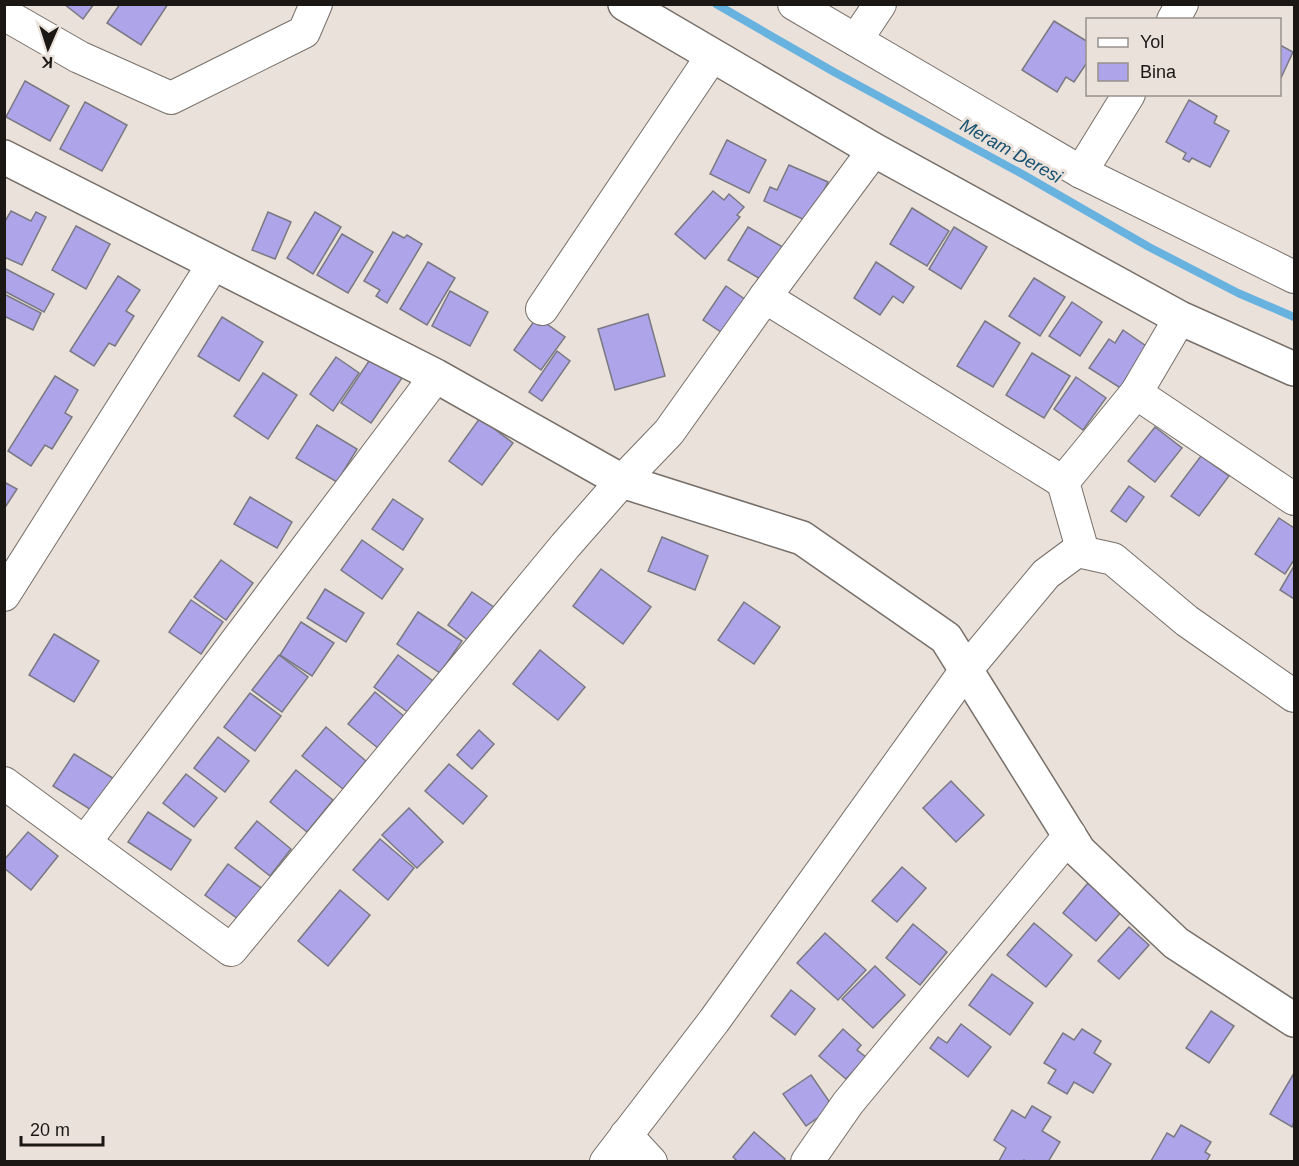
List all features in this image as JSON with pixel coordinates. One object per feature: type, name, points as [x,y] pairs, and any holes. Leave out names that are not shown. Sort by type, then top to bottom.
[{"type":"street","points":[[9,26],[171,98],[304,32],[316,4]]},
{"type":"street","points":[[625,4],[874,150],[1180,318],[1294,369]]},
{"type":"street","points":[[794,4],[1081,172],[1294,277]]},
{"type":"street","points":[[856,40],[880,4]]},
{"type":"street","points":[[1174,18],[1182,4]]},
{"type":"street","points":[[542,309],[712,56]]},
{"type":"street","points":[[1081,172],[1128,96]]},
{"type":"street","points":[[4,783],[231,950],[565,546],[669,432],[874,150]]},
{"type":"street","points":[[4,157],[436,375],[622,481],[802,538],[946,638],[1079,851],[1176,943],[1294,1020]]},
{"type":"street","points":[[4,594],[214,263]]},
{"type":"street","points":[[765,297],[1063,482],[1083,552]]},
{"type":"street","points":[[1063,482],[1136,393],[1180,318]]},
{"type":"street","points":[[85,842],[436,375]]},
{"type":"street","points":[[1136,393],[1294,499]]},
{"type":"street","points":[[606,1161],[714,1021],[966,670],[1046,574],[1077,551],[1113,559],[1187,621],[1291,687]]},
{"type":"street","points":[[807,1161],[848,1103],[1070,835]]},
{"type":"street","points":[[626,1135],[651,1161]]},
{"type":"building","points":[[64,4],[94,4],[83,19]]},
{"type":"building","points":[[120,4],[168,4],[141,45],[107,23]]},
{"type":"building","points":[[1054,21],[1086,41],[1086,64],[1074,82],[1066,77],[1057,92],[1022,70]]},
{"type":"building","points":[[1281,46],[1293,52],[1281,78]]},
{"type":"building","points":[[25,81],[69,106],[50,141],[6,117]]},
{"type":"building","points":[[1189,100],[1217,116],[1214,123],[1229,131],[1210,167],[1192,158],[1189,162],[1183,159],[1186,153],[1166,142]]},
{"type":"building","points":[[85,102],[127,125],[102,171],[60,149]]},
{"type":"building","points":[[727,140],[766,160],[749,193],[710,174]]},
{"type":"building","points":[[789,165],[828,182],[809,222],[764,201],[770,187],[777,190]]},
{"type":"building","points":[[713,191],[724,200],[729,194],[744,207],[737,215],[740,217],[705,259],[675,234]]},
{"type":"building","points":[[912,208],[949,231],[927,266],[890,244]]},
{"type":"building","points":[[11,211],[31,221],[36,212],[46,217],[22,265],[4,257],[4,223]]},
{"type":"building","points":[[268,212],[291,222],[275,259],[252,250]]},
{"type":"building","points":[[315,212],[341,227],[313,274],[287,258]]},
{"type":"building","points":[[76,226],[110,244],[86,289],[52,270]]},
{"type":"building","points":[[748,227],[788,250],[769,284],[728,260]]},
{"type":"building","points":[[954,227],[987,247],[961,289],[929,269]]},
{"type":"building","points":[[393,232],[404,238],[407,235],[422,244],[387,303],[376,296],[380,290],[364,281]]},
{"type":"building","points":[[342,234],[373,252],[348,293],[317,275]]},
{"type":"building","points":[[428,262],[455,278],[427,325],[400,309]]},
{"type":"building","points":[[876,262],[914,287],[903,303],[893,296],[880,315],[854,298]]},
{"type":"building","points":[[4,268],[54,294],[44,312],[4,291]]},
{"type":"building","points":[[118,276],[140,290],[126,311],[134,316],[115,346],[109,343],[94,366],[70,351]]},
{"type":"building","points":[[1034,278],[1065,297],[1040,336],[1009,316]]},
{"type":"building","points":[[726,286],[756,307],[733,340],[703,320]]},
{"type":"building","points":[[450,291],[488,312],[470,346],[432,326]]},
{"type":"building","points":[[4,294],[41,313],[33,330],[4,316]]},
{"type":"building","points":[[1072,302],[1102,322],[1080,356],[1049,336]]},
{"type":"building","points":[[648,314],[665,376],[615,390],[598,329]]},
{"type":"building","points":[[222,317],[263,342],[239,381],[198,356]]},
{"type":"building","points":[[537,317],[565,337],[541,370],[514,350]]},
{"type":"building","points":[[985,321],[1020,343],[993,387],[957,366]]},
{"type":"building","points":[[1123,330],[1149,348],[1122,389],[1089,368],[1109,339],[1115,343]]},
{"type":"building","points":[[557,351],[570,361],[542,401],[529,392]]},
{"type":"building","points":[[1032,353],[1070,376],[1044,418],[1006,395]]},
{"type":"building","points":[[336,357],[359,373],[333,411],[310,394]]},
{"type":"building","points":[[371,358],[402,378],[371,423],[341,403]]},
{"type":"building","points":[[263,373],[297,395],[268,439],[234,416]]},
{"type":"building","points":[[55,376],[78,390],[65,413],[72,417],[52,449],[45,445],[31,466],[8,451]]},
{"type":"building","points":[[1076,377],[1106,398],[1083,430],[1054,409]]},
{"type":"building","points":[[480,418],[513,443],[482,485],[449,461]]},
{"type":"building","points":[[317,425],[357,449],[337,482],[296,458]]},
{"type":"building","points":[[1155,427],[1182,448],[1155,482],[1128,461]]},
{"type":"building","points":[[1201,456],[1229,476],[1199,516],[1171,496]]},
{"type":"building","points":[[4,482],[17,489],[4,509]]},
{"type":"building","points":[[1129,486],[1144,497],[1126,522],[1111,511]]},
{"type":"building","points":[[250,497],[292,522],[277,548],[234,524]]},
{"type":"building","points":[[393,499],[423,519],[403,550],[372,529]]},
{"type":"building","points":[[1279,518],[1294,528],[1294,560],[1285,574],[1255,554]]},
{"type":"building","points":[[662,537],[708,556],[695,590],[648,571]]},
{"type":"building","points":[[362,540],[403,569],[382,599],[341,570]]},
{"type":"building","points":[[221,560],[253,583],[226,620],[194,597]]},
{"type":"building","points":[[1294,566],[1294,599],[1280,590]]},
{"type":"building","points":[[601,569],[651,607],[623,644],[573,606]]},
{"type":"building","points":[[325,589],[364,613],[346,642],[307,618]]},
{"type":"building","points":[[472,592],[498,610],[473,644],[448,625]]},
{"type":"building","points":[[191,600],[223,622],[201,654],[169,632]]},
{"type":"building","points":[[744,602],[780,627],[754,664],[718,640]]},
{"type":"building","points":[[418,612],[462,641],[440,673],[397,644]]},
{"type":"building","points":[[301,622],[334,643],[312,676],[280,655]]},
{"type":"building","points":[[54,634],[99,661],[74,702],[29,675]]},
{"type":"building","points":[[540,650],[585,687],[558,720],[513,684]]},
{"type":"building","points":[[279,655],[308,677],[282,712],[252,690]]},
{"type":"building","points":[[398,655],[433,681],[409,713],[374,687]]},
{"type":"building","points":[[375,692],[405,717],[378,748],[348,724]]},
{"type":"building","points":[[250,693],[281,716],[255,751],[224,727]]},
{"type":"building","points":[[326,727],[366,761],[343,789],[302,756]]},
{"type":"building","points":[[479,730],[494,744],[472,769],[457,755]]},
{"type":"building","points":[[218,737],[249,761],[225,792],[194,768]]},
{"type":"building","points":[[74,754],[116,780],[96,813],[53,786]]},
{"type":"building","points":[[449,764],[487,796],[463,824],[425,791]]},
{"type":"building","points":[[296,770],[333,800],[307,832],[270,802]]},
{"type":"building","points":[[186,774],[217,798],[194,827],[163,803]]},
{"type":"building","points":[[951,781],[984,815],[956,842],[923,808]]},
{"type":"building","points":[[409,808],[443,842],[417,868],[382,835]]},
{"type":"building","points":[[148,812],[191,840],[171,870],[128,842]]},
{"type":"building","points":[[257,821],[291,849],[270,876],[235,848]]},
{"type":"building","points":[[28,832],[58,856],[31,890],[4,868],[4,860]]},
{"type":"building","points":[[380,839],[414,868],[388,900],[353,870]]},
{"type":"building","points":[[228,864],[264,890],[241,921],[205,895]]},
{"type":"building","points":[[902,867],[926,888],[897,922],[872,901]]},
{"type":"building","points":[[1088,883],[1122,911],[1096,941],[1063,913]]},
{"type":"building","points":[[340,890],[370,915],[328,966],[298,941]]},
{"type":"building","points":[[1034,923],[1072,955],[1046,987],[1007,955]]},
{"type":"building","points":[[913,924],[947,952],[920,985],[886,958]]},
{"type":"building","points":[[1129,927],[1149,945],[1119,979],[1098,961]]},
{"type":"building","points":[[825,933],[866,970],[838,1000],[797,963]]},
{"type":"building","points":[[875,966],[905,995],[873,1028],[842,999]]},
{"type":"building","points":[[992,974],[1033,1003],[1010,1035],[969,1005]]},
{"type":"building","points":[[791,990],[815,1009],[795,1035],[771,1016]]},
{"type":"building","points":[[1211,1011],[1234,1026],[1209,1063],[1186,1048]]},
{"type":"building","points":[[961,1024],[991,1047],[968,1077],[930,1048],[938,1037],[947,1043]]},
{"type":"building","points":[[843,1029],[861,1045],[857,1050],[866,1057],[846,1079],[819,1056]]},
{"type":"building","points":[[1082,1029],[1101,1041],[1094,1053],[1111,1064],[1093,1093],[1074,1082],[1067,1094],[1048,1083],[1056,1070],[1044,1063],[1063,1033],[1074,1040]]},
{"type":"building","points":[[1294,1073],[1294,1122],[1292,1127],[1270,1114]]},
{"type":"building","points":[[811,1075],[833,1107],[806,1126],[783,1094]]},
{"type":"building","points":[[1032,1106],[1051,1117],[1042,1131],[1060,1142],[1048,1162],[999,1161],[1006,1148],[994,1140],[1012,1110],[1025,1118]]},
{"type":"building","points":[[1181,1125],[1211,1142],[1205,1152],[1210,1155],[1206,1162],[1151,1161],[1167,1133],[1174,1137]]},
{"type":"building","points":[[754,1132],[785,1159],[783,1162],[738,1162],[733,1157]]},
{"type":"waterway","name":"Meram Deresi","points":[[716,4],[1149,247],[1238,293],[1294,317]]}]
